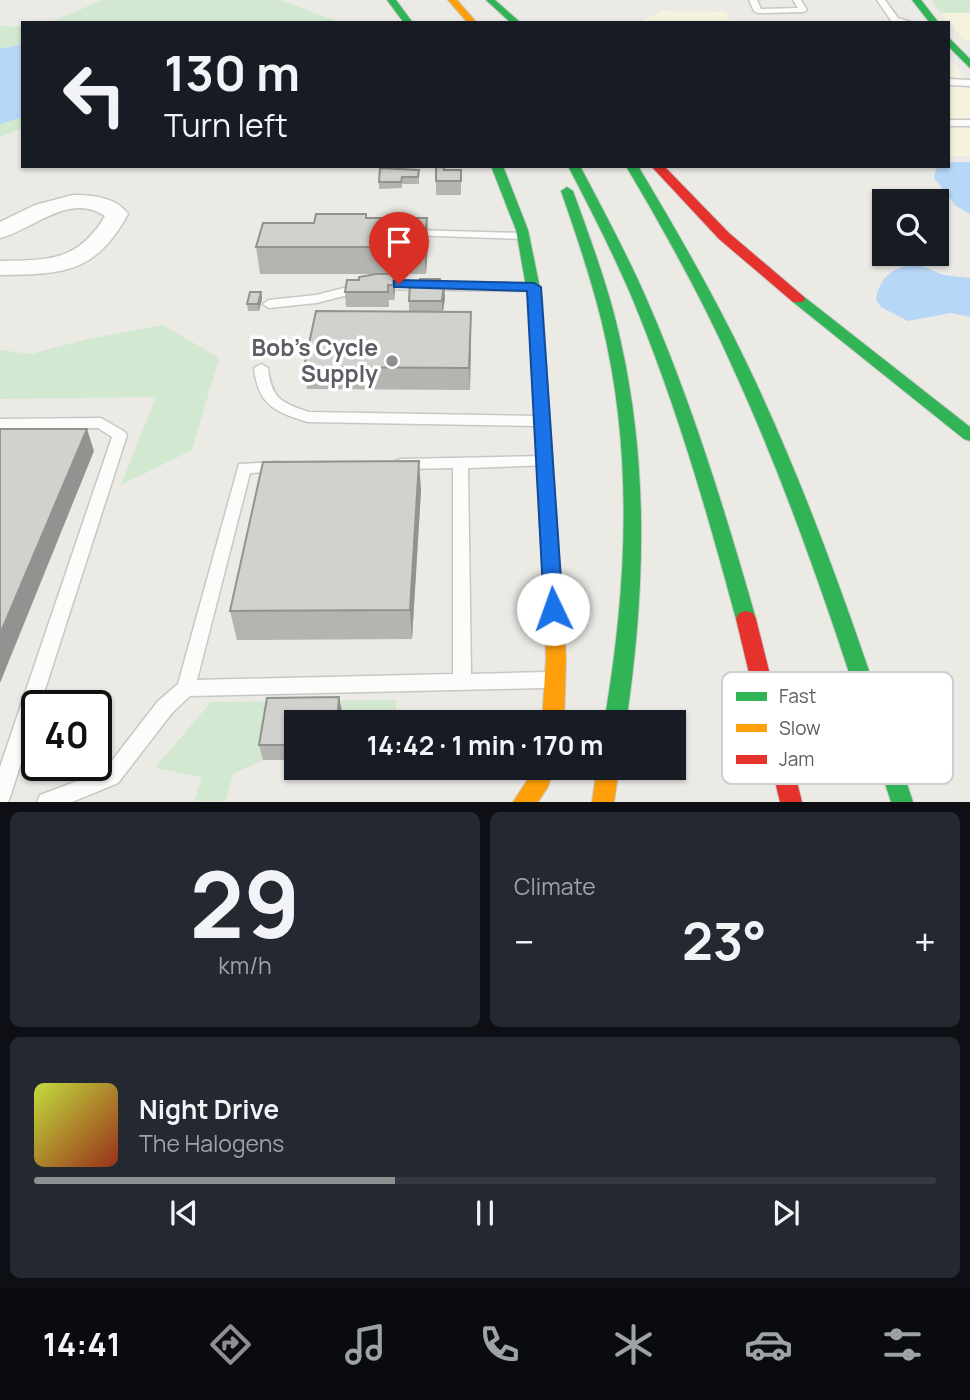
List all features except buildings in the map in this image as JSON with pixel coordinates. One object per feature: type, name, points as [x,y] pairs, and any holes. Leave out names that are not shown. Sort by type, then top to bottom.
[{"type":"main road","points":[[391,0],[407,21]]},
{"type":"main road","points":[[452,0],[471,21]]},
{"type":"main road","points":[[916,0],[932,21]]},
{"type":"main road","points":[[494,3],[513,21]]},
{"type":"main road","points":[[950,42],[963,58]]},
{"type":"main road","points":[[498,168],[511,192],[525,236],[534,287],[557,680],[554,710]]},
{"type":"main road","points":[[559,168],[604,303],[624,396],[635,554],[631,623],[617,710]]},
{"type":"main road","points":[[575,168],[630,276],[662,350],[689,425],[761,672]]},
{"type":"main road","points":[[633,168],[711,303],[771,430],[861,672]]},
{"type":"main road","points":[[659,168],[723,236],[769,275],[932,401],[970,435]]},
{"type":"main road","points":[[524,802],[540,780]]},
{"type":"main road","points":[[603,802],[606,780]]},
{"type":"main road","points":[[787,784],[791,802]]},
{"type":"main road","points":[[896,784],[902,802]]},
{"type":"street","points":[[0,231],[57,203],[87,200],[106,205],[117,214],[107,234],[72,262],[39,267],[0,268]]},
{"type":"lane","points":[[753,0],[758,10],[803,10],[797,0]]},
{"type":"lane","points":[[881,0],[895,20],[900,21]]},
{"type":"lane","points":[[950,82],[970,83]]},
{"type":"lane","points":[[950,123],[970,123]]},
{"type":"lane","points":[[397,233],[525,236]]},
{"type":"lane","points":[[269,304],[316,299],[372,285],[534,287]]},
{"type":"lane","points":[[261,368],[262,389],[278,408],[308,417],[542,421]]},
{"type":"lane","points":[[0,424],[101,423],[120,435],[0,797]]},
{"type":"lane","points":[[379,465],[545,461]]},
{"type":"lane","points":[[460,463],[461,682]]},
{"type":"lane","points":[[47,802],[111,777],[165,708],[186,688],[244,468],[298,466]]},
{"type":"lane","points":[[186,688],[557,680]]},
{"type":"shaded area","points":[[663,11],[726,12],[729,21],[640,21]]},
{"type":"shaded area","points":[[941,13],[970,13],[970,40],[964,40]]},
{"type":"shaded area","points":[[950,59],[970,83],[970,156],[950,156]]},
{"type":"green space","points":[[103,0],[280,0],[337,21],[53,21]]},
{"type":"green space","points":[[931,0],[970,0],[970,13],[941,13]]},
{"type":"green space","points":[[0,26],[21,27],[21,129],[0,137]]},
{"type":"green space","points":[[163,325],[219,358],[192,450],[121,485],[156,397],[0,399],[0,350],[31,354],[88,339]]},
{"type":"green space","points":[[397,700],[396,710],[284,710],[284,713],[271,713],[263,760],[233,774],[226,801],[194,801],[202,777],[155,768],[211,702]]},
{"type":"water","points":[[21,44],[21,118],[0,124],[0,49]]},
{"type":"water","points":[[970,162],[970,214],[956,206],[949,197],[949,189],[943,189],[934,178],[936,168],[950,168],[950,163]]},
{"type":"water","points":[[923,266],[943,275],[970,278],[970,317],[951,313],[908,321],[881,307],[876,300],[881,284],[890,273],[902,267]]},
{"type":"traffic: fast","points":[[391,0],[407,21]]},
{"type":"traffic: fast","points":[[490,0],[515,21]]},
{"type":"traffic: fast","points":[[916,0],[933,21]]},
{"type":"traffic: fast","points":[[950,42],[970,65]]},
{"type":"traffic: fast","points":[[498,168],[522,230],[535,298],[552,586]]},
{"type":"traffic: fast","points":[[575,168],[622,261],[663,357],[702,468],[746,619]]},
{"type":"traffic: fast","points":[[633,168],[712,308],[741,367],[796,496],[860,672]]},
{"type":"traffic: fast","points":[[567,191],[610,324],[629,438],[634,533],[632,580],[617,710]]},
{"type":"traffic: fast","points":[[798,299],[970,435]]},
{"type":"traffic: fast","points":[[896,784],[902,802]]},
{"type":"traffic: slow","points":[[452,0],[471,21]]},
{"type":"traffic: slow","points":[[552,586],[556,658],[554,710]]},
{"type":"traffic: slow","points":[[524,802],[540,780]]},
{"type":"traffic: slow","points":[[603,802],[606,780]]},
{"type":"traffic: jam","points":[[659,168],[724,236],[798,299]]},
{"type":"traffic: jam","points":[[746,619],[759,672]]},
{"type":"traffic: jam","points":[[787,784],[791,802]]},
{"type":"place","name":"Bob's Cycle Supply","points":[[392,361]]},
{"type":"route","points":[[399,284],[534,287],[553,609]]}]
